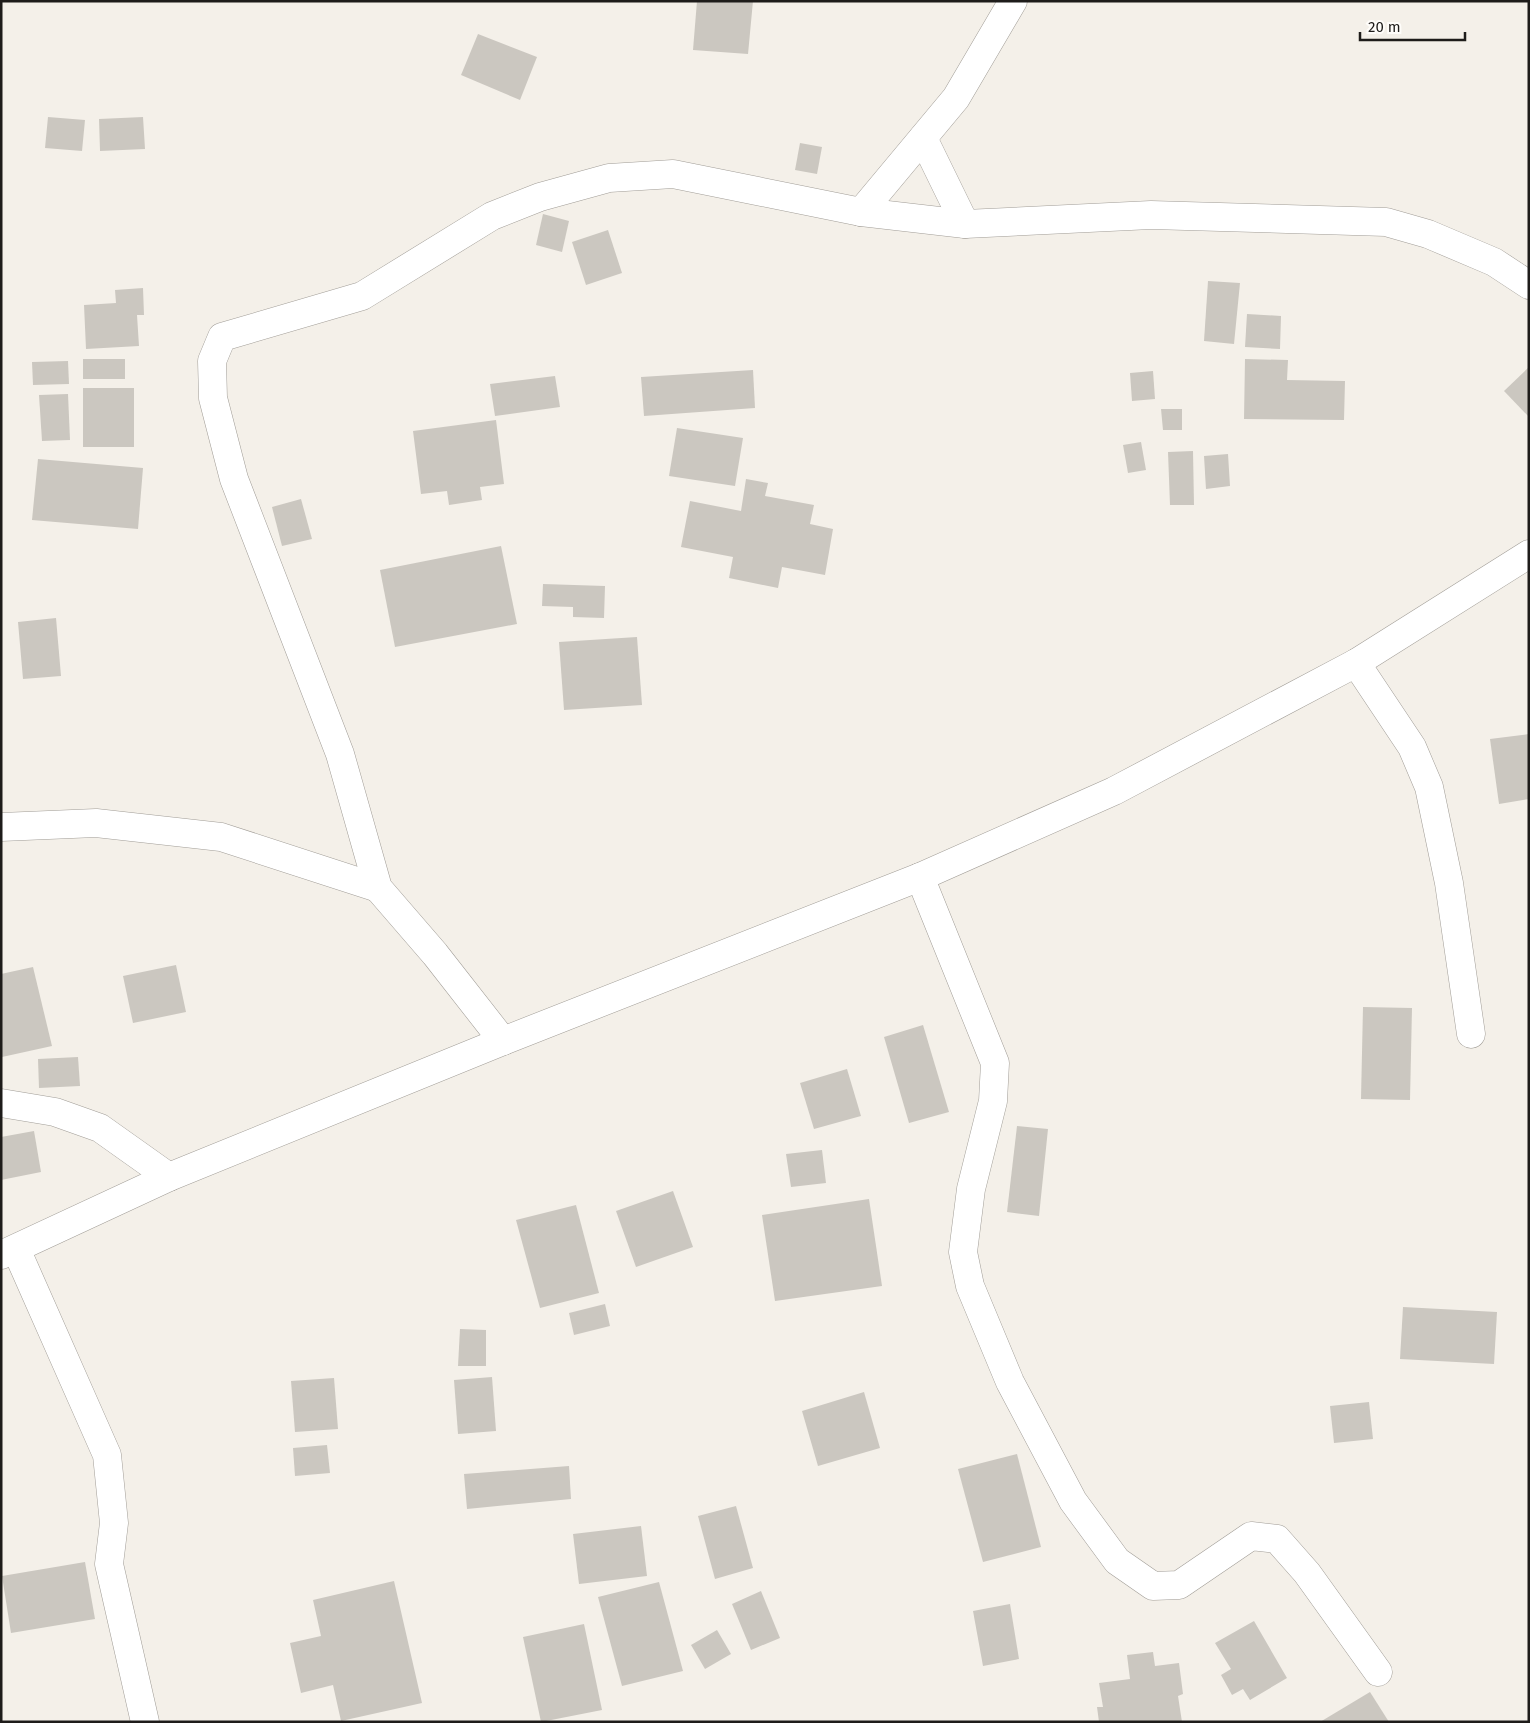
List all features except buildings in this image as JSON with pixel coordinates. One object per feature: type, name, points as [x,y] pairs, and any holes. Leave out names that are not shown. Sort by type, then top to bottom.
[{"type":"street","points":[[861,212],[956,98],[1013,1]]},
{"type":"street","points":[[923,138],[965,224]]},
{"type":"street","points":[[503,1041],[435,954],[378,888],[340,754],[234,479],[213,398],[212,361],[222,337],[362,296],[492,216],[540,198],[609,178],[673,174],[861,212],[965,224],[1151,215],[1386,222],[1428,234],[1494,262],[1529,285]]},
{"type":"street","points":[[146,1722],[109,1564],[114,1522],[107,1455],[9,1252],[169,1177],[503,1041],[920,877],[1114,791],[1356,663],[1529,554]]},
{"type":"street","points":[[1356,663],[1412,747],[1429,787],[1450,883],[1471,1034]]},
{"type":"street","points":[[1,827],[96,823],[221,837],[378,888]]},
{"type":"street","points":[[920,877],[995,1064],[993,1101],[971,1189],[963,1252],[970,1286],[1010,1382],[1073,1501],[1117,1561],[1153,1586],[1179,1585],[1251,1536],[1277,1539],[1308,1574],[1378,1672]]},
{"type":"street","points":[[1,1103],[55,1112],[100,1128],[169,1177]]}]
